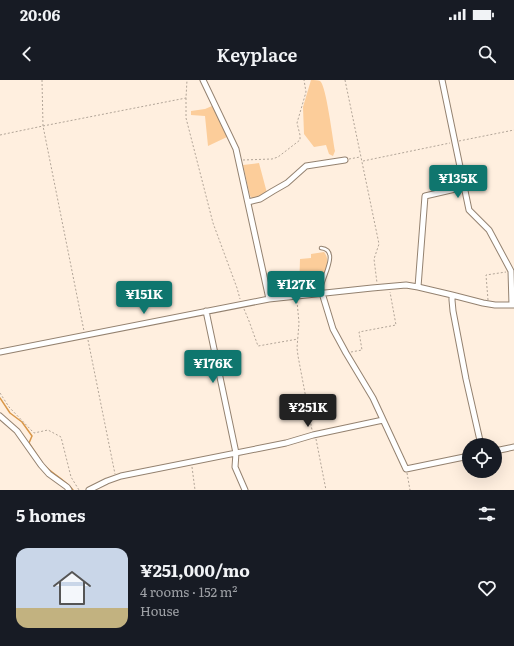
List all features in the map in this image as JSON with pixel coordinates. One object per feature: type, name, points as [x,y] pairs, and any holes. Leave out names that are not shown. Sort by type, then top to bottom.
[{"type":"street","points":[[204,80],[236,149],[269,299]]},
{"type":"street","points":[[0,352],[269,299],[406,285],[495,306],[513,305],[511,271],[489,230],[469,210],[442,80]]},
{"type":"street","points":[[248,202],[260,199],[287,183],[306,166],[345,160]]},
{"type":"street","points":[[418,287],[424,196],[464,187]]},
{"type":"street","points":[[322,293],[333,329],[373,398],[406,469],[462,457]]},
{"type":"street","points":[[452,295],[452,305],[463,364],[479,438]]},
{"type":"street","points":[[206,311],[236,453],[235,467],[245,490]]},
{"type":"street","points":[[0,416],[17,431],[49,474],[70,490]]},
{"type":"street","points":[[89,490],[116,478],[286,443],[314,435],[384,420]]},
{"type":"street","points":[[502,450],[514,447]]},
{"type":"lane","points":[[321,248],[328,250],[330,259],[322,287],[322,293]]},
{"type":"path","points":[[42,80],[44,126],[85,335],[88,341],[116,478]]},
{"type":"path","points":[[187,80],[186,118],[213,223],[237,288],[241,304],[258,346],[298,339]]},
{"type":"path","points":[[239,160],[272,159],[278,157],[300,140],[297,123],[306,92],[304,80]]},
{"type":"path","points":[[345,80],[379,244],[374,259],[377,288]]},
{"type":"path","points":[[0,135],[186,98]]},
{"type":"path","points":[[362,161],[514,130]]},
{"type":"path","points":[[345,160],[361,157]]},
{"type":"path","points":[[488,304],[486,275],[511,271]]},
{"type":"path","points":[[346,353],[362,350],[359,332],[396,325],[388,287]]},
{"type":"path","points":[[297,296],[299,323],[298,356],[326,490]]},
{"type":"path","points":[[0,393],[9,407],[34,432],[48,430],[61,437],[71,477],[79,490]]},
{"type":"path","points":[[191,462],[195,490]]},
{"type":"path","points":[[406,469],[410,490]]},
{"type":"shaded area","points":[[311,80],[320,81],[325,92],[335,151],[333,156],[329,154],[326,145],[314,147],[304,134],[303,107]]},
{"type":"shaded area","points":[[212,106],[227,137],[208,146],[205,116],[191,115],[191,111],[205,109]]},
{"type":"shaded area","points":[[259,163],[267,193],[256,198],[252,198],[250,196],[243,165]]},
{"type":"shaded area","points":[[324,252],[327,258],[327,264],[326,271],[320,285],[320,290],[299,292],[300,259],[311,258],[311,254]]},
{"type":"waterway","points":[[0,398],[10,413],[22,422],[32,436],[29,443],[39,458]]},
{"type":"waterway","points":[[45,466],[67,483],[73,490]]}]
